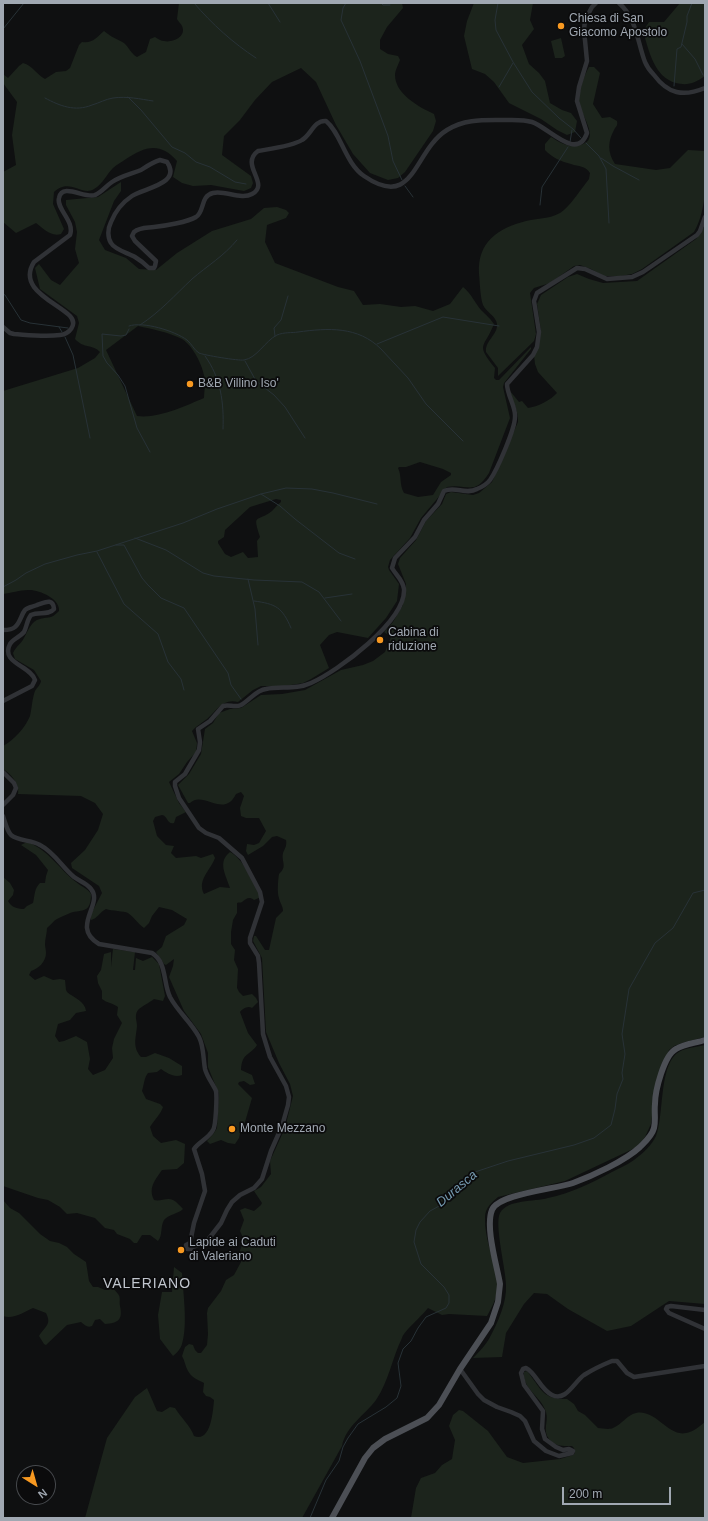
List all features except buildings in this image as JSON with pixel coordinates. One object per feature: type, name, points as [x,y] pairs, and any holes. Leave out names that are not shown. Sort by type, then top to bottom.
[{"type":"main road","points":[[332,1518],[368,1453],[385,1439],[431,1415],[439,1405],[460,1369],[491,1323],[498,1302],[500,1284],[490,1225],[492,1208],[496,1203],[504,1199],[562,1187],[573,1183],[633,1153],[649,1137],[654,1129],[655,1096],[669,1056],[678,1047],[705,1040]]},
{"type":"street","points":[[3,327],[14,334],[58,336],[70,332],[73,324],[70,317],[39,292],[34,287],[30,278],[31,266],[38,258],[69,237],[71,232],[59,200],[60,195],[64,191],[70,190],[87,196],[94,196],[120,178],[155,162],[162,160],[167,162],[170,169],[170,175],[156,187],[139,192],[131,197],[113,217],[109,226],[109,239],[114,246],[152,268],[155,266],[156,261],[133,238],[134,232],[140,228],[168,224],[195,217],[200,212],[204,198],[210,193],[219,192],[243,195],[253,194],[256,191],[258,182],[251,164],[252,157],[255,153],[302,141],[320,122],[326,121],[329,124],[351,162],[363,175],[375,182],[394,187],[401,185],[409,177],[427,149],[442,133],[463,122],[527,121],[539,125],[569,144],[576,144],[583,141],[587,133],[577,100],[579,87],[587,61],[584,30],[585,20],[596,3]]},
{"type":"street","points":[[620,3],[627,11],[635,25],[645,61],[659,82],[672,92],[693,92],[705,88]]},
{"type":"street","points":[[3,816],[11,835],[16,838],[29,840],[43,846],[73,876],[92,890],[94,898],[86,922],[92,939],[99,944],[152,953],[158,957],[162,965],[171,999],[198,1036],[202,1046],[205,1069],[216,1093],[214,1128],[210,1134],[194,1149],[202,1174],[205,1191],[194,1223],[191,1245],[199,1245],[207,1240],[222,1224],[227,1210],[232,1202],[257,1185],[262,1179],[271,1151],[282,1126],[289,1101],[286,1086],[270,1058],[263,1034],[259,963],[258,956],[250,940],[250,934],[262,902],[260,892],[243,859],[219,838],[206,833],[199,828],[179,798],[174,783],[185,774],[198,752],[200,744],[198,729],[210,721],[223,706],[241,705],[263,689],[298,687],[311,684],[362,650],[393,616],[402,600],[404,590],[402,583],[392,568],[395,558],[415,537],[424,520],[438,504],[444,491],[452,489],[468,492],[474,491],[486,484],[493,474],[515,420],[515,413],[508,393],[507,384],[533,355],[537,348],[539,332],[534,301],[537,293],[576,268],[585,269],[607,279],[617,280],[637,276],[700,231],[705,217]]},
{"type":"street","points":[[3,630],[11,630],[16,627],[25,610],[28,608],[47,602],[51,602],[54,605],[54,609],[51,612],[31,615],[23,633],[10,643],[8,655],[17,664],[29,670],[34,675],[35,680],[32,686],[3,701]]},
{"type":"street","points":[[3,772],[14,783],[16,788],[13,795],[3,805]]},
{"type":"street","points":[[705,1310],[671,1306],[667,1307],[666,1309],[669,1313],[705,1329]]},
{"type":"street","points":[[460,1369],[481,1397],[491,1404],[520,1416],[534,1441],[549,1453],[559,1456],[572,1453],[572,1451],[569,1449],[564,1450],[556,1448],[545,1438],[542,1428],[543,1410],[524,1385],[521,1373],[523,1369],[526,1368],[529,1370],[540,1385],[551,1394],[560,1396],[568,1392],[583,1376],[612,1361],[618,1362],[627,1373],[634,1377],[705,1366]]},
{"type":"shaded area","points":[[179,3],[402,3],[403,8],[387,27],[380,40],[380,49],[388,54],[398,56],[400,60],[395,75],[396,82],[403,94],[415,104],[434,114],[436,121],[433,131],[405,172],[398,178],[388,180],[370,173],[353,154],[336,125],[316,82],[301,68],[272,82],[255,100],[240,120],[224,136],[222,155],[251,176],[253,183],[251,188],[244,191],[211,185],[193,186],[182,183],[173,177],[177,161],[171,155],[158,148],[146,149],[139,151],[114,167],[100,185],[94,189],[85,191],[65,186],[54,192],[53,204],[64,229],[61,234],[57,235],[51,233],[36,223],[16,233],[3,222],[3,172],[16,165],[12,135],[17,102],[3,83],[3,74],[8,78],[23,63],[45,79],[56,72],[66,71],[70,68],[79,45],[82,42],[92,41],[104,31],[124,43],[137,57],[146,52],[150,39],[155,37],[162,41],[171,41],[181,36],[183,30],[177,19]]},
{"type":"shaded area","points":[[474,3],[533,3],[530,20],[534,29],[522,45],[529,64],[545,81],[550,103],[571,113],[577,121],[575,132],[567,135],[541,119],[509,103],[494,82],[485,74],[472,69],[464,36],[467,21]]},
{"type":"shaded area","points":[[680,3],[705,3],[705,76],[688,84],[676,83],[662,75],[657,69],[650,55],[643,31],[649,22],[664,22]]},
{"type":"shaded area","points":[[561,38],[565,56],[562,58],[555,58],[551,41]]},
{"type":"shaded area","points":[[589,67],[594,67],[600,73],[593,104],[602,118],[610,117],[617,121],[617,125],[610,138],[609,147],[612,160],[615,164],[656,170],[670,168],[688,150],[705,151],[705,193],[702,213],[694,232],[642,269],[632,274],[621,276],[603,276],[580,265],[574,266],[550,283],[534,288],[530,293],[536,334],[534,341],[498,376],[498,368],[486,352],[487,344],[496,331],[497,324],[495,319],[483,305],[479,263],[486,245],[498,232],[516,224],[551,217],[560,213],[571,203],[589,179],[590,173],[586,169],[553,157],[545,150],[545,144],[551,137],[561,143],[572,146],[587,142],[590,138],[590,132],[579,100],[582,83]]},
{"type":"shaded area","points":[[121,182],[121,191],[114,201],[99,240],[105,250],[126,258],[139,269],[156,270],[177,253],[212,231],[251,219],[264,208],[277,207],[286,210],[289,213],[286,218],[267,225],[265,242],[275,263],[338,287],[354,291],[363,305],[380,304],[401,307],[415,306],[433,311],[450,304],[463,287],[494,324],[483,346],[483,350],[495,368],[494,378],[496,380],[499,380],[531,347],[531,349],[504,383],[503,387],[510,418],[489,473],[479,485],[474,487],[447,487],[421,518],[410,538],[390,560],[388,567],[389,570],[399,584],[397,601],[386,618],[368,638],[337,632],[329,635],[320,645],[329,668],[311,679],[303,683],[285,686],[261,686],[253,690],[238,702],[233,701],[224,703],[195,728],[192,731],[197,743],[196,752],[179,774],[169,782],[179,803],[186,812],[176,817],[174,823],[170,823],[162,815],[155,817],[153,821],[157,836],[166,845],[174,846],[171,853],[176,858],[196,856],[201,858],[213,854],[215,858],[202,884],[204,894],[220,887],[230,888],[223,864],[226,856],[230,852],[240,860],[261,897],[254,900],[248,898],[237,903],[237,913],[233,920],[231,932],[231,944],[235,950],[234,960],[238,969],[237,988],[243,996],[252,994],[258,1002],[252,1008],[247,1007],[240,1012],[248,1033],[257,1045],[245,1057],[242,1064],[241,1070],[252,1075],[255,1084],[250,1085],[244,1081],[239,1082],[238,1084],[252,1098],[245,1122],[235,1144],[221,1140],[210,1144],[207,1141],[217,1128],[219,1094],[208,1067],[208,1053],[201,1034],[184,1011],[169,977],[174,959],[166,965],[156,952],[162,947],[166,936],[184,925],[187,919],[172,910],[159,907],[144,928],[128,913],[106,909],[91,920],[90,916],[102,893],[99,886],[72,868],[71,863],[85,850],[98,830],[103,814],[95,803],[81,796],[18,794],[18,787],[16,783],[3,769],[3,746],[19,733],[28,720],[35,691],[41,681],[34,670],[15,659],[13,653],[34,622],[40,619],[52,617],[59,611],[59,607],[53,599],[37,591],[25,590],[3,594],[3,391],[78,368],[95,358],[100,352],[78,342],[75,339],[79,323],[77,316],[40,289],[35,268],[39,264],[51,280],[60,285],[79,263],[75,249],[77,232],[75,222],[66,205],[66,200],[98,197]],"holes":[[[138,326],[175,336],[185,341],[194,351],[201,364],[205,383],[204,398],[162,414],[154,416],[137,416],[106,350]],[[420,462],[443,469],[451,473],[451,475],[441,482],[433,495],[418,497],[404,493],[402,490],[398,468]],[[276,499],[281,500],[281,502],[272,511],[256,521],[260,537],[257,541],[258,557],[248,558],[243,552],[231,557],[225,554],[218,541],[224,537],[225,530],[250,507]]]},
{"type":"shaded area","points":[[705,226],[705,1037],[685,1042],[674,1046],[669,1050],[661,1069],[651,1124],[645,1137],[637,1147],[565,1181],[498,1197],[493,1201],[485,1214],[485,1225],[496,1273],[497,1291],[495,1300],[487,1316],[442,1315],[428,1308],[403,1335],[380,1393],[372,1405],[347,1432],[342,1446],[302,1518],[85,1518],[107,1438],[135,1397],[147,1388],[157,1411],[162,1412],[170,1407],[175,1408],[194,1436],[200,1437],[208,1431],[212,1418],[214,1400],[206,1396],[203,1392],[204,1383],[189,1373],[182,1356],[185,1347],[189,1344],[193,1345],[198,1353],[201,1353],[207,1345],[208,1308],[221,1291],[226,1280],[234,1275],[241,1262],[239,1253],[244,1240],[240,1231],[244,1220],[240,1210],[245,1208],[254,1211],[262,1203],[254,1191],[261,1187],[271,1174],[270,1161],[285,1128],[293,1096],[290,1084],[266,1032],[262,958],[253,941],[254,936],[256,936],[265,950],[269,950],[276,918],[283,911],[278,896],[278,886],[279,874],[284,866],[283,853],[286,840],[277,836],[272,837],[263,846],[248,855],[246,851],[247,844],[254,845],[259,843],[266,831],[259,818],[246,818],[241,816],[240,808],[244,796],[241,792],[236,794],[231,801],[226,804],[201,800],[195,800],[188,803],[178,785],[189,774],[201,754],[205,729],[213,723],[219,713],[230,709],[241,708],[261,695],[282,694],[305,690],[341,670],[373,661],[385,652],[391,637],[384,632],[393,622],[403,605],[402,600],[406,590],[406,584],[398,564],[400,558],[416,540],[426,521],[442,504],[446,494],[451,492],[473,495],[479,493],[492,482],[518,422],[510,391],[519,402],[522,401],[528,408],[544,403],[557,393],[538,372],[535,364],[534,355],[541,331],[537,304],[541,295],[568,277],[577,274],[603,283],[637,281],[696,239]]},
{"type":"shaded area","points":[[27,842],[42,850],[70,877],[91,894],[91,901],[87,908],[72,912],[59,918],[47,928],[45,959],[39,967],[31,971],[29,975],[35,980],[44,976],[53,980],[65,980],[67,992],[84,1005],[86,1011],[76,1013],[70,1020],[58,1024],[55,1036],[59,1042],[76,1036],[87,1042],[90,1059],[88,1069],[93,1075],[105,1070],[113,1058],[112,1048],[114,1039],[122,1023],[117,1015],[118,1007],[102,999],[102,991],[98,983],[97,976],[101,970],[104,954],[111,952],[111,967],[113,949],[135,952],[133,970],[135,970],[136,958],[143,961],[152,957],[159,964],[165,996],[163,1001],[154,999],[138,1010],[136,1016],[136,1050],[141,1057],[146,1057],[155,1053],[169,1058],[182,1066],[182,1075],[179,1076],[173,1075],[161,1069],[157,1072],[148,1073],[142,1091],[146,1099],[160,1104],[163,1107],[150,1127],[153,1136],[161,1143],[176,1140],[185,1144],[184,1163],[177,1169],[162,1170],[153,1184],[152,1196],[154,1200],[171,1199],[183,1209],[168,1216],[164,1220],[158,1241],[150,1235],[142,1235],[137,1243],[134,1243],[130,1239],[117,1234],[114,1230],[105,1228],[95,1218],[77,1213],[67,1214],[60,1207],[48,1200],[3,1186],[3,877],[10,883],[14,890],[13,895],[8,901],[9,903],[19,909],[24,909],[33,903],[35,892],[40,883],[45,883],[48,870],[36,855],[21,845]]},
{"type":"shaded area","points":[[705,1045],[705,1304],[669,1301],[631,1326],[607,1331],[568,1309],[547,1294],[534,1293],[524,1304],[506,1333],[502,1357],[473,1358],[490,1337],[499,1318],[505,1298],[505,1278],[498,1227],[500,1213],[504,1208],[515,1203],[548,1198],[581,1187],[637,1158],[649,1146],[656,1136],[660,1117],[664,1081],[671,1061],[676,1054],[682,1050]]},
{"type":"shaded area","points":[[3,1200],[10,1208],[19,1213],[40,1234],[50,1241],[67,1247],[86,1262],[89,1281],[93,1287],[98,1287],[105,1290],[114,1289],[120,1298],[121,1311],[120,1318],[116,1322],[105,1324],[100,1319],[95,1320],[90,1327],[81,1322],[67,1325],[46,1345],[39,1336],[48,1323],[46,1313],[33,1308],[15,1316],[3,1316]]},
{"type":"shaded area","points":[[174,1267],[182,1273],[185,1328],[181,1347],[173,1356],[160,1339],[158,1315],[162,1292],[172,1292]]},
{"type":"shaded area","points":[[527,1371],[543,1392],[552,1397],[567,1399],[574,1404],[578,1411],[585,1415],[598,1428],[611,1429],[636,1413],[650,1415],[673,1431],[680,1433],[686,1433],[696,1429],[705,1422],[705,1518],[411,1518],[416,1488],[421,1478],[435,1473],[442,1465],[452,1459],[455,1440],[449,1426],[453,1415],[459,1410],[463,1411],[488,1431],[507,1457],[523,1463],[560,1459],[575,1453],[572,1446],[557,1445],[547,1436],[547,1415],[541,1402],[526,1383],[524,1372]]},
{"type":"waterway","points":[[3,29],[24,3]]},
{"type":"waterway","points":[[194,3],[223,33],[256,58]]},
{"type":"waterway","points":[[268,3],[280,22]]},
{"type":"waterway","points":[[346,3],[343,8],[341,20],[360,61],[388,136],[393,161],[402,180]]},
{"type":"waterway","points":[[381,3],[383,5],[390,5]]},
{"type":"waterway","points":[[498,3],[495,20],[496,30],[513,62],[532,92],[581,138]]},
{"type":"waterway","points":[[674,86],[677,49],[681,47],[687,16],[692,3]]},
{"type":"waterway","points":[[682,44],[695,59],[703,75]]},
{"type":"waterway","points":[[499,87],[513,63]]},
{"type":"waterway","points":[[45,98],[62,106],[74,108],[86,107],[118,97],[153,101]]},
{"type":"waterway","points":[[128,97],[172,147],[185,153],[196,162],[210,167],[235,182],[246,184]]},
{"type":"waterway","points":[[570,142],[572,130]]},
{"type":"waterway","points":[[586,143],[599,156],[606,169],[609,223]]},
{"type":"waterway","points":[[540,205],[542,187],[568,147]]},
{"type":"waterway","points":[[601,158],[639,180]]},
{"type":"waterway","points":[[405,186],[413,197]]},
{"type":"waterway","points":[[140,325],[161,309],[192,279],[221,256],[237,240]]},
{"type":"waterway","points":[[3,294],[21,320],[30,323],[68,328]]},
{"type":"waterway","points":[[275,336],[274,328],[281,320],[288,296]]},
{"type":"waterway","points":[[377,344],[443,317],[499,326]]},
{"type":"waterway","points":[[129,326],[142,325],[167,330],[189,342],[199,353],[221,358],[241,360],[249,359],[269,341],[280,334],[320,330],[342,330],[353,332],[363,336],[381,349],[408,378],[426,404],[463,441]]},
{"type":"waterway","points":[[59,327],[62,332]]},
{"type":"waterway","points":[[129,329],[126,335],[121,336],[102,334],[103,356],[125,386],[137,428],[150,452]]},
{"type":"waterway","points":[[65,337],[73,355],[90,438]]},
{"type":"waterway","points":[[205,356],[215,373],[218,382],[222,400],[223,429]]},
{"type":"waterway","points":[[245,361],[256,381],[274,395],[285,407],[305,438]]},
{"type":"waterway","points":[[3,587],[26,573],[45,564],[97,551],[183,523],[217,509],[261,494],[286,488],[312,489],[377,504]]},
{"type":"waterway","points":[[261,494],[280,506],[339,553],[355,559]]},
{"type":"waterway","points":[[135,538],[166,550],[203,573],[214,576],[254,580],[302,582],[319,592],[341,621]]},
{"type":"waterway","points":[[116,545],[124,545],[142,578],[161,598],[184,608],[228,673],[231,685],[241,699]]},
{"type":"waterway","points":[[97,552],[124,604],[158,634],[168,662],[181,679],[184,690]]},
{"type":"waterway","points":[[248,579],[255,609],[258,645]]},
{"type":"waterway","points":[[325,598],[352,594]]},
{"type":"waterway","points":[[254,601],[273,605],[285,615],[291,628]]},
{"type":"waterway","name":"Durasca","points":[[310,1518],[326,1480],[339,1461],[343,1447],[358,1424],[386,1407],[397,1398],[401,1386],[398,1363],[403,1349],[411,1341],[426,1317],[446,1308],[449,1303],[449,1295],[444,1287],[421,1264],[414,1242],[416,1230],[420,1222],[430,1211],[441,1205],[472,1180],[475,1172],[508,1161],[574,1145],[594,1138],[611,1125],[617,1094],[623,1079],[622,1073],[625,1054],[622,1034],[629,989],[655,943],[673,928],[693,893],[705,890]]},
{"type":"place","name":"Chiesa di San Giacomo Apostolo","points":[[561,26]]},
{"type":"place","name":"B&B Villino Iso'","points":[[190,384]]},
{"type":"place","name":"Cabina di riduzione","points":[[380,640]]},
{"type":"place","name":"Monte Mezzano","points":[[232,1129]]},
{"type":"place","name":"Lapide ai Caduti di Valeriano","points":[[181,1250]]},
{"type":"district","name":"VALERIANO","points":[[147,1284]]}]
